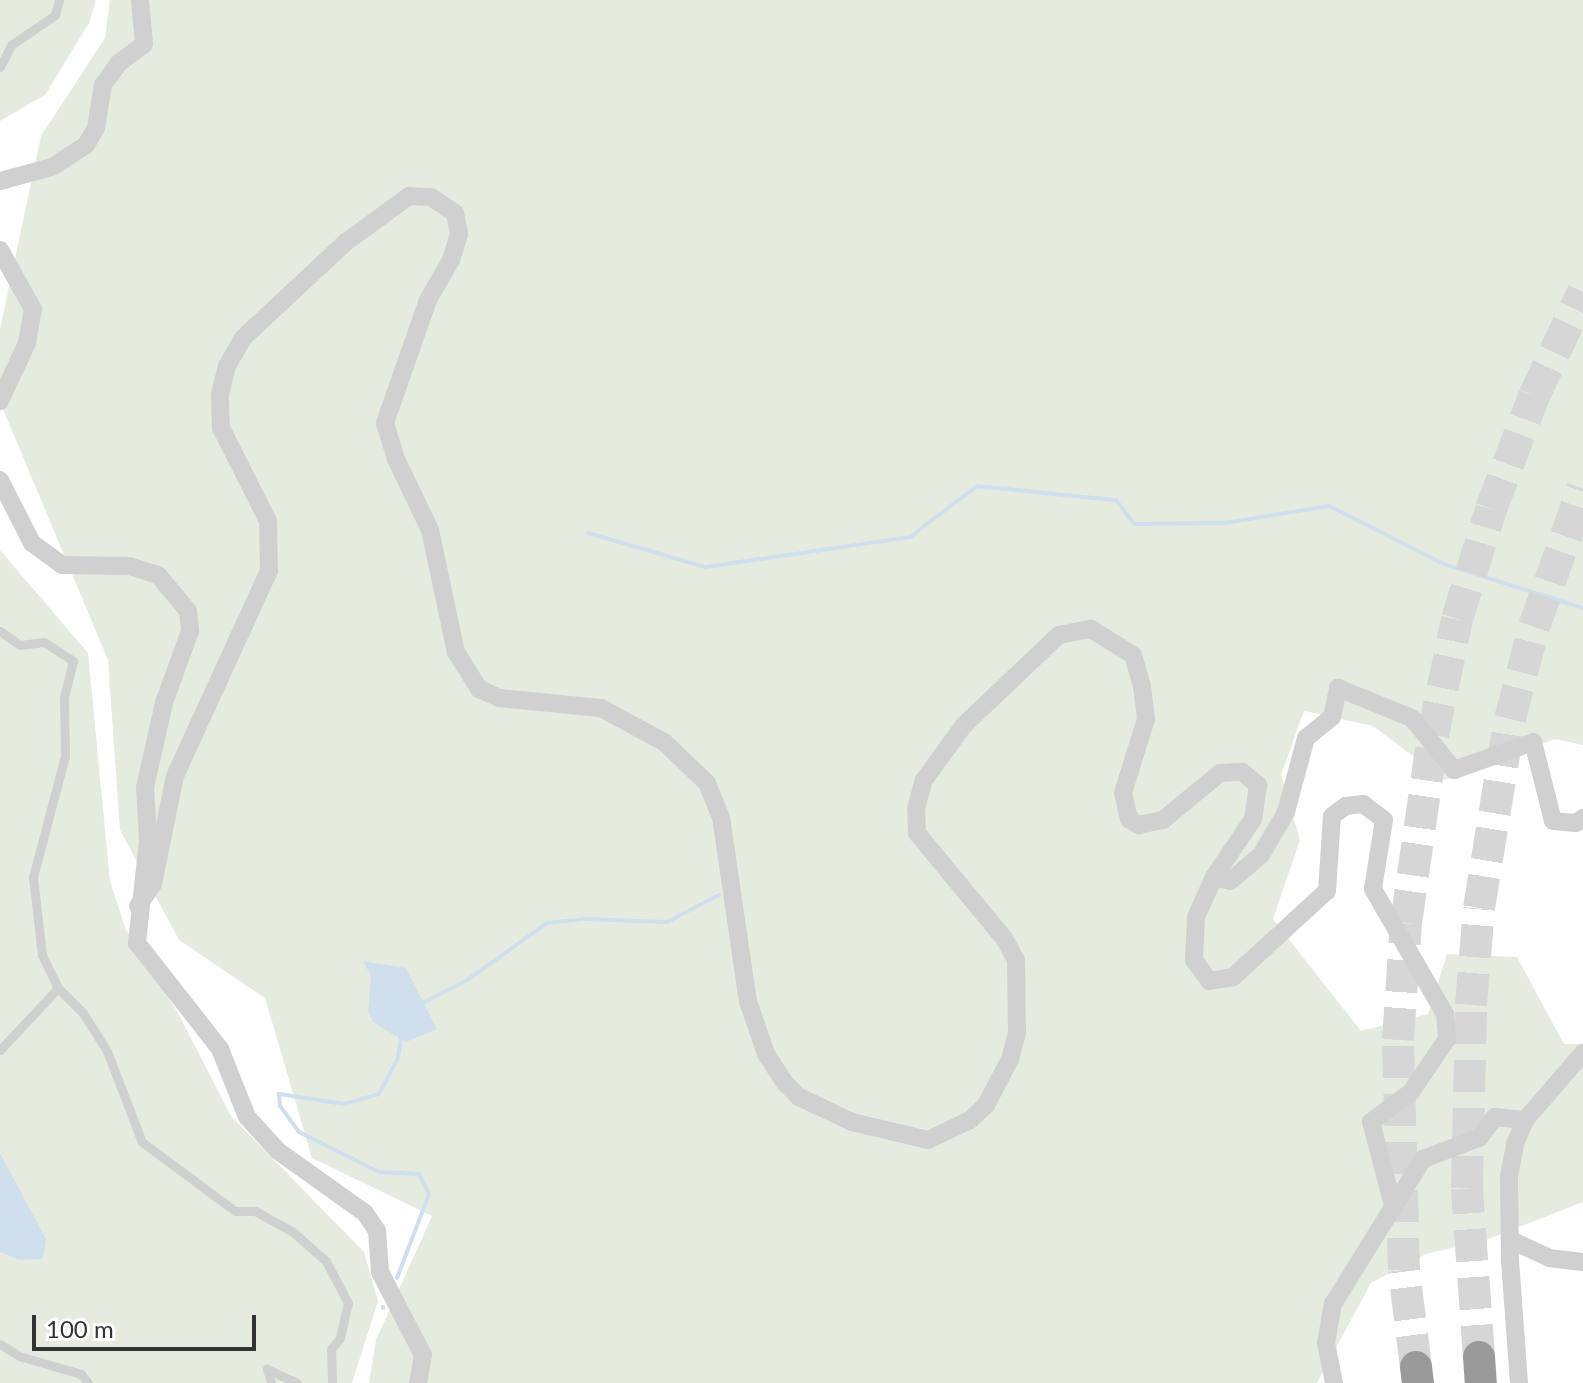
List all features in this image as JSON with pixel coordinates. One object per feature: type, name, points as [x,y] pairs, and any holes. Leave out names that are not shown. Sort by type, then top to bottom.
[{"type":"street","points":[[0,181],[7,175],[52,167],[86,145],[96,128],[103,85],[119,63],[144,44],[140,0]]},
{"type":"street","points":[[138,906],[153,884],[175,776],[269,571],[268,521],[221,428],[220,394],[227,366],[243,338],[305,279],[409,196],[431,197],[455,213],[459,234],[451,260],[428,300],[385,423],[396,459],[430,530],[456,652],[479,689],[499,698],[601,708],[664,742],[707,783],[721,817],[748,1001],[766,1054],[799,1097],[852,1122],[928,1140],[970,1120],[986,1105],[1010,1059],[1017,1032],[1016,960],[1003,937],[917,833],[916,809],[924,780],[964,725],[1059,635],[1091,629],[1133,655],[1146,719],[1123,793],[1129,819],[1139,825],[1163,820],[1220,773],[1242,772],[1258,785],[1253,819],[1214,877],[1196,917],[1194,960],[1209,981],[1233,977],[1327,891],[1332,816],[1346,806],[1363,804],[1384,820],[1373,889],[1445,1014],[1447,1039],[1411,1092],[1371,1122],[1394,1209]]},
{"type":"street","points":[[0,250],[33,309],[27,343],[0,401]]},
{"type":"street","points":[[0,480],[32,543],[62,565],[129,566],[158,575],[188,611],[190,631],[164,703],[145,787],[148,841],[138,906],[137,943],[220,1049],[247,1117],[278,1151],[365,1213],[377,1231],[380,1272],[423,1355],[418,1383]]},
{"type":"street","points":[[1214,877],[1230,881],[1261,855],[1286,812],[1306,738],[1332,717],[1338,688],[1412,718],[1454,770],[1533,742],[1553,821],[1576,823],[1583,818]]},
{"type":"street","points":[[1519,1383],[1509,1176],[1525,1120],[1583,1053]]},
{"type":"street","points":[[1334,1383],[1326,1343],[1333,1304],[1423,1159],[1479,1138],[1495,1117],[1525,1120]]},
{"type":"street","points":[[1513,1241],[1549,1258],[1583,1262]]},
{"type":"lane","points":[[0,67],[11,45],[55,15],[59,0]]},
{"type":"lane","points":[[0,631],[20,645],[44,642],[73,661],[64,697],[65,756],[33,877],[42,955],[58,988],[83,1013],[107,1051],[142,1142],[235,1211],[255,1211],[293,1232],[326,1261],[348,1303],[340,1338],[331,1349],[332,1383]]},
{"type":"lane","points":[[0,1050],[58,988]]},
{"type":"lane","points":[[0,1344],[19,1356],[81,1374],[88,1383]]},
{"type":"lane","points":[[271,1383],[267,1369],[297,1383]]},
{"type":"shaded area","points":[[0,0],[96,0],[89,23],[45,95],[0,121]]},
{"type":"shaded area","points":[[110,0],[1583,0],[1583,745],[1555,739],[1445,780],[1373,726],[1304,711],[1281,775],[1300,840],[1273,919],[1361,1031],[1428,1014],[1447,954],[1517,957],[1564,1044],[1583,1044],[1583,1202],[1486,1240],[1426,1254],[1371,1283],[1317,1383],[369,1383],[376,1340],[432,1216],[312,1158],[265,998],[179,940],[120,830],[108,660],[0,402],[0,329],[41,136],[105,38]]},
{"type":"shaded area","points":[[0,550],[88,653],[110,881],[126,930],[178,1013],[231,1116],[364,1252],[378,1301],[352,1383],[0,1383]]},
{"type":"water","points":[[363,961],[406,968],[437,1029],[406,1042],[373,1022],[368,1011],[371,976]]},
{"type":"water","points":[[0,1153],[46,1239],[43,1259],[19,1260],[0,1252]]},
{"type":"waterway","points":[[588,533],[705,567],[910,537],[977,486],[1116,500],[1134,524],[1225,523],[1329,506],[1444,564],[1583,608]]},
{"type":"waterway","points":[[422,1003],[466,981],[547,923],[584,919],[667,922],[719,895]]},
{"type":"waterway","points":[[397,1278],[429,1194],[419,1174],[379,1172],[299,1132],[280,1106],[279,1094],[344,1104],[379,1094],[398,1058],[401,1038]]},
{"type":"tunnel","points":[[1416,1367],[1404,1270],[1398,1040],[1406,923],[1433,735],[1457,619],[1491,509],[1534,396],[1583,292]]},
{"type":"tunnel","points":[[1479,1357],[1467,1188],[1471,1005],[1479,908],[1510,719],[1534,627],[1583,488]]}]
